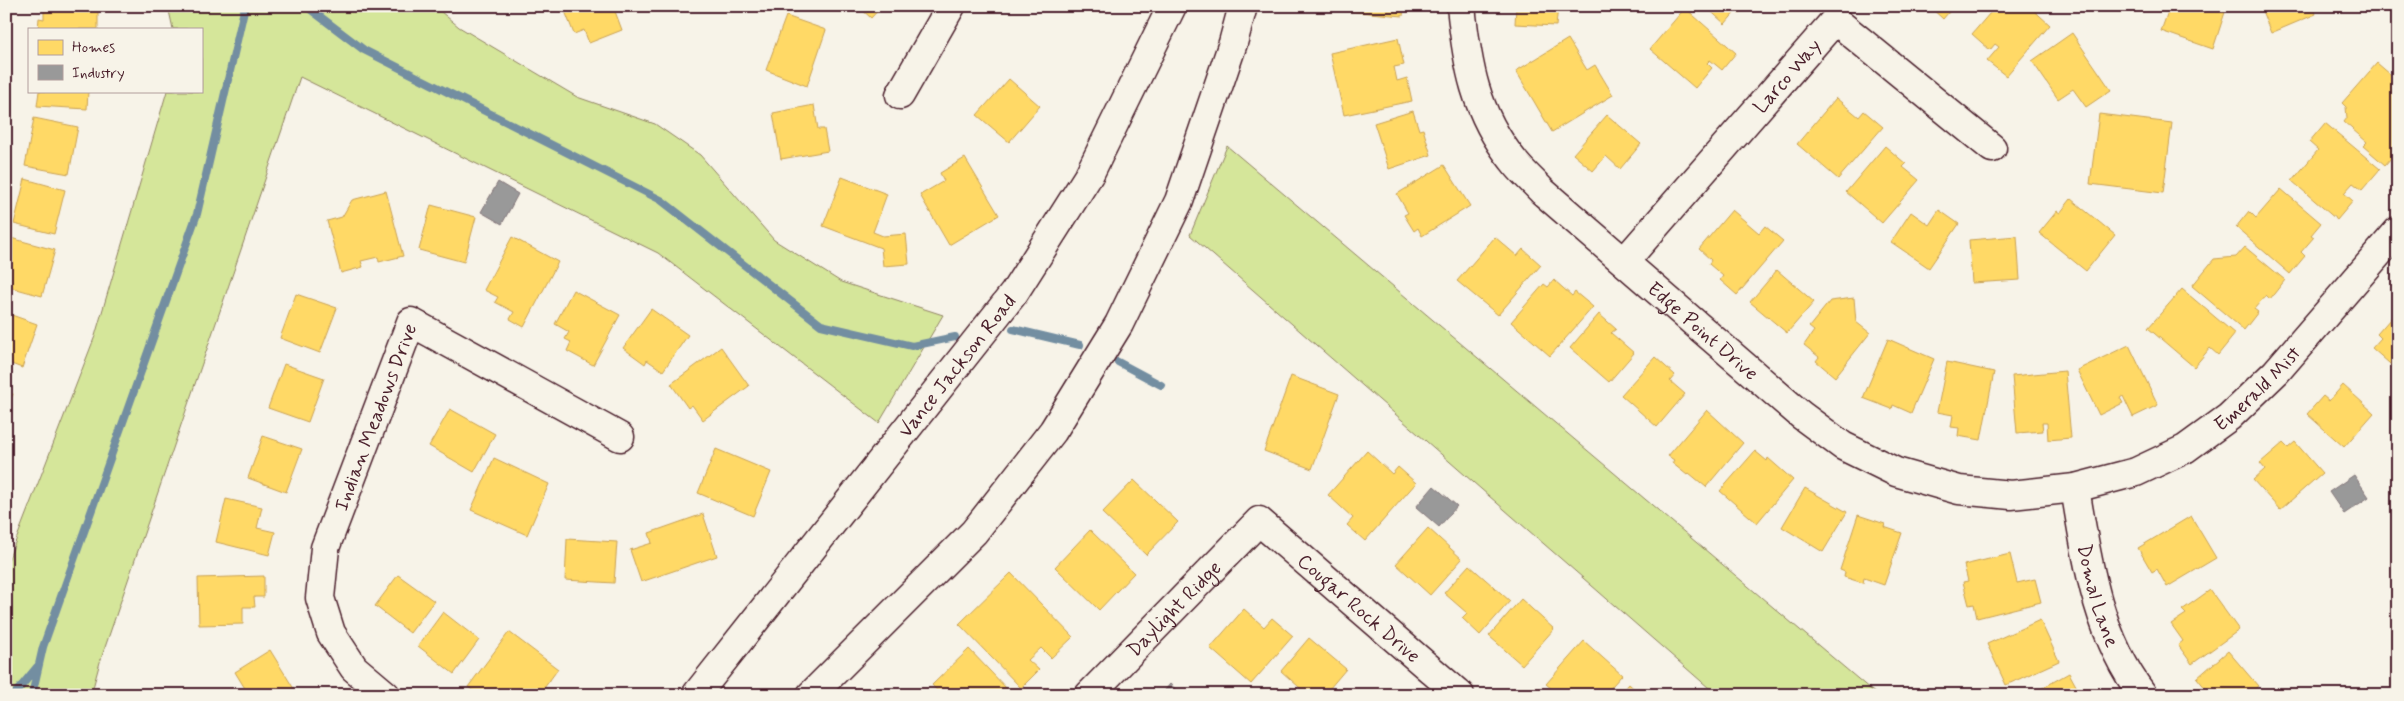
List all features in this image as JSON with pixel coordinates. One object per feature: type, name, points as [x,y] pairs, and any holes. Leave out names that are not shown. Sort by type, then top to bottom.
[{"type":"street","points":[[900,95],[951,6]]},
{"type":"street","name":"Vance Jackson Road","points":[[696,695],[1014,293],[1089,175],[1172,6]]},
{"type":"street","points":[[811,695],[974,532],[1053,431],[1119,324],[1179,200],[1233,43],[1243,6]]},
{"type":"street","name":"Edge Point Drive","points":[[1461,6],[1466,53],[1478,99],[1487,121],[1513,160],[1542,191],[1801,415],[1843,446],[1896,472],[1959,490],[2010,495],[2075,488]]},
{"type":"street","name":"Larco Way","points":[[1625,261],[1835,20],[1992,148]]},
{"type":"street","name":"Emerald Mist","points":[[2075,488],[2136,472],[2185,449],[2229,416],[2276,372],[2398,231]]},
{"type":"street","name":"Indian Meadows Drive","points":[[386,695],[354,668],[331,633],[320,598],[324,548],[411,322],[620,437]]},
{"type":"street","name":"Domal Lane","points":[[2075,488],[2090,577],[2109,637],[2143,695]]},
{"type":"street","name":"Daylight Ridge","points":[[1089,695],[1259,522]]},
{"type":"street","name":"Cougar Rock Drive","points":[[1259,522],[1460,695]]},
{"type":"green space","points":[[168,6],[434,6],[459,27],[577,97],[655,124],[700,155],[774,240],[841,282],[943,315],[879,423],[658,253],[300,77],[100,662],[91,695],[6,695],[6,566],[95,336],[167,92],[202,92],[202,28],[173,28]]},
{"type":"green space","points":[[1227,146],[1877,695],[1717,695],[1190,235]]},
{"type":"building: Homes","points":[[44,6],[98,6],[98,28],[38,28],[39,18],[44,19]]},
{"type":"building: Homes","points":[[563,6],[613,6],[622,30],[589,43],[584,30],[574,34]]},
{"type":"building: Homes","points":[[858,6],[882,6],[871,18]]},
{"type":"building: Homes","points":[[1337,6],[1404,6],[1403,16],[1337,10]]},
{"type":"building: Homes","points":[[1516,6],[1558,6],[1556,26],[1515,24]]},
{"type":"building: Homes","points":[[1705,6],[1746,6],[1739,14],[1736,11],[1725,24]]},
{"type":"building: Homes","points":[[1929,6],[1954,6],[1943,19]]},
{"type":"building: Homes","points":[[1996,6],[2029,6],[2050,25],[2006,76],[1987,61],[1999,47],[1995,44],[1990,50],[1972,34]]},
{"type":"building: Homes","points":[[2170,6],[2227,6],[2213,49],[2161,31]]},
{"type":"building: Homes","points":[[2260,6],[2313,6],[2316,14],[2271,33]]},
{"type":"building: Homes","points":[[1685,8],[1736,53],[1722,70],[1710,60],[1707,63],[1712,68],[1695,88],[1650,49]]},
{"type":"building: Homes","points":[[786,16],[826,30],[807,86],[766,70]]},
{"type":"building: Homes","points":[[2072,33],[2111,90],[2086,107],[2073,89],[2058,99],[2032,61]]},
{"type":"building: Homes","points":[[1398,38],[1404,65],[1394,67],[1397,81],[1407,78],[1412,101],[1344,115],[1330,53]]},
{"type":"building: Homes","points":[[1568,39],[1587,70],[1595,65],[1613,95],[1552,132],[1516,71]]},
{"type":"building: Homes","points":[[2377,63],[2398,81],[2398,150],[2385,165],[2363,146],[2367,142],[2344,122],[2347,118],[2346,107],[2342,103]]},
{"type":"building: Homes","points":[[1009,79],[1040,106],[1009,142],[977,115]]},
{"type":"building: Homes","points":[[39,92],[88,92],[87,109],[37,106]]},
{"type":"building: Homes","points":[[1836,98],[1859,117],[1864,111],[1883,127],[1838,179],[1797,144]]},
{"type":"building: Homes","points":[[814,105],[818,129],[824,129],[828,151],[781,159],[773,113]]},
{"type":"building: Homes","points":[[1413,111],[1419,130],[1423,129],[1431,155],[1389,169],[1374,123]]},
{"type":"building: Homes","points":[[2099,114],[2172,123],[2163,193],[2090,184]]},
{"type":"building: Homes","points":[[1607,115],[1641,144],[1620,169],[1606,156],[1593,171],[1573,154]]},
{"type":"building: Homes","points":[[34,118],[78,127],[69,174],[25,166]]},
{"type":"building: Homes","points":[[2325,123],[2380,169],[2362,190],[2353,183],[2344,193],[2353,201],[2337,220],[2292,181],[2318,150],[2309,142]]},
{"type":"building: Homes","points":[[1885,146],[1906,164],[1903,167],[1919,180],[1882,223],[1846,192]]},
{"type":"building: Homes","points":[[965,158],[999,215],[949,245],[920,195],[944,181],[940,173]]},
{"type":"building: Homes","points":[[1444,165],[1470,206],[1422,236],[1418,228],[1414,231],[1404,215],[1408,213],[1397,194]]},
{"type":"building: Homes","points":[[842,177],[887,194],[873,232],[883,236],[906,234],[909,264],[883,266],[881,248],[823,226]]},
{"type":"building: Homes","points":[[25,179],[65,190],[54,234],[14,224]]},
{"type":"building: Homes","points":[[2281,189],[2321,223],[2311,235],[2314,237],[2301,252],[2305,256],[2290,274],[2236,227],[2249,211],[2256,218]]},
{"type":"building: Homes","points":[[386,191],[403,256],[379,262],[378,257],[361,261],[363,267],[341,273],[327,221],[342,217],[352,200]]},
{"type":"building: Homes","points":[[2071,199],[2115,235],[2086,271],[2039,233],[2057,211],[2060,213]]},
{"type":"building: Homes","points":[[431,205],[476,217],[464,262],[419,250]]},
{"type":"building: Homes","points":[[1732,210],[1759,233],[1765,226],[1783,241],[1737,295],[1720,280],[1723,276],[1709,264],[1711,260],[1699,249]]},
{"type":"building: Homes","points":[[1939,210],[1959,224],[1929,268],[1891,242],[1911,212],[1929,225]]},
{"type":"building: Homes","points":[[2017,236],[2020,280],[1972,283],[1969,240]]},
{"type":"building: Homes","points":[[7,237],[55,250],[42,296],[6,286]]},
{"type":"building: Homes","points":[[512,237],[558,262],[524,327],[510,319],[514,312],[495,302],[498,297],[484,290]]},
{"type":"building: Homes","points":[[1495,237],[1517,256],[1523,249],[1541,265],[1498,315],[1457,281]]},
{"type":"building: Homes","points":[[2245,247],[2285,280],[2270,299],[2266,295],[2254,309],[2258,312],[2244,330],[2192,286],[2214,259],[2236,257]]},
{"type":"building: Homes","points":[[1777,270],[1814,302],[1787,333],[1750,302]]},
{"type":"building: Homes","points":[[1554,280],[1572,296],[1575,292],[1593,307],[1550,356],[1511,322],[1544,284],[1548,287]]},
{"type":"building: Homes","points":[[2182,289],[2235,334],[2218,355],[2210,348],[2194,367],[2148,328]]},
{"type":"building: Homes","points":[[573,290],[620,315],[593,365],[567,351],[571,342],[565,339],[569,332],[555,324]]},
{"type":"building: Homes","points":[[296,294],[337,308],[320,353],[280,338]]},
{"type":"building: Homes","points":[[1854,298],[1856,322],[1870,333],[1835,377],[1816,361],[1819,357],[1804,345],[1814,331],[1809,327],[1830,301]]},
{"type":"building: Homes","points":[[651,309],[688,335],[663,371],[647,360],[645,364],[623,348]]},
{"type":"building: Homes","points":[[2398,310],[2398,371],[2372,348],[2381,338],[2377,334]]},
{"type":"building: Homes","points":[[6,313],[37,324],[22,368],[6,362]]},
{"type":"building: Homes","points":[[1599,314],[1616,329],[1611,333],[1634,353],[1609,382],[1570,348]]},
{"type":"building: Homes","points":[[1888,339],[1934,359],[1911,413],[1893,405],[1892,409],[1863,398]]},
{"type":"building: Homes","points":[[2129,345],[2158,405],[2133,417],[2123,396],[2120,398],[2123,403],[2099,415],[2077,370]]},
{"type":"building: Homes","points":[[721,347],[749,386],[703,420],[692,405],[688,408],[671,384]]},
{"type":"building: Homes","points":[[1655,357],[1675,375],[1670,381],[1685,394],[1657,427],[1621,395]]},
{"type":"building: Homes","points":[[1947,362],[1994,372],[1981,440],[1958,436],[1959,428],[1951,427],[1953,415],[1937,412]]},
{"type":"building: Homes","points":[[284,364],[324,378],[308,422],[268,408]]},
{"type":"building: Homes","points":[[2065,371],[2071,438],[2048,440],[2047,423],[2042,423],[2043,431],[2017,433],[2012,376]]},
{"type":"building: Homes","points":[[1291,376],[1339,394],[1312,469],[1264,451]]},
{"type":"building: Homes","points":[[2343,385],[2374,413],[2344,447],[2307,414],[2323,396],[2329,401]]},
{"type":"building: Homes","points":[[6,391],[13,394],[6,410]]},
{"type":"building: Homes","points":[[450,409],[495,434],[474,472],[429,446]]},
{"type":"building: Homes","points":[[1707,410],[1743,443],[1706,487],[1689,473],[1687,475],[1672,463],[1674,460],[1668,456]]},
{"type":"building: Homes","points":[[263,436],[302,449],[286,492],[248,478]]},
{"type":"building: Homes","points":[[2295,442],[2322,473],[2280,510],[2253,480],[2265,469],[2260,463],[2283,443],[2288,448]]},
{"type":"building: Homes","points":[[716,449],[771,472],[753,516],[698,493]]},
{"type":"building: Homes","points":[[1367,451],[1392,474],[1398,467],[1416,483],[1365,541],[1347,525],[1353,518],[1328,495]]},
{"type":"building: Homes","points":[[1755,451],[1767,461],[1768,458],[1793,480],[1757,523],[1720,491]]},
{"type":"building: Homes","points":[[494,458],[549,484],[527,535],[471,510]]},
{"type":"building: Homes","points":[[1134,480],[1178,522],[1146,555],[1102,513]]},
{"type":"building: Homes","points":[[1805,488],[1847,512],[1823,552],[1782,527]]},
{"type":"building: Homes","points":[[226,499],[262,507],[257,528],[275,532],[269,555],[216,542]]},
{"type":"building: Homes","points":[[703,514],[717,556],[641,582],[630,550],[652,543],[649,533]]},
{"type":"building: Homes","points":[[1858,515],[1885,524],[1884,527],[1902,533],[1884,585],[1864,578],[1863,583],[1844,577],[1845,572],[1840,570]]},
{"type":"building: Homes","points":[[2191,516],[2216,558],[2167,587],[2157,569],[2152,572],[2138,548]]},
{"type":"building: Homes","points":[[1428,528],[1462,559],[1430,595],[1396,564]]},
{"type":"building: Homes","points":[[1090,530],[1134,573],[1099,610],[1055,567]]},
{"type":"building: Homes","points":[[567,539],[617,542],[614,583],[565,580]]},
{"type":"building: Homes","points":[[2010,554],[2017,583],[2035,579],[2041,602],[1977,618],[1974,604],[1969,605],[1963,582],[1968,581],[1964,565]]},
{"type":"building: Homes","points":[[1469,565],[1510,601],[1480,635],[1462,618],[1467,613],[1444,593]]},
{"type":"building: Homes","points":[[1011,573],[1073,637],[1051,658],[1041,648],[1028,660],[1039,670],[1021,688],[959,624]]},
{"type":"building: Homes","points":[[398,575],[434,601],[410,633],[375,606]]},
{"type":"building: Homes","points":[[264,576],[264,597],[254,597],[255,607],[243,607],[243,624],[199,625],[198,578]]},
{"type":"building: Homes","points":[[2210,590],[2239,630],[2192,664],[2178,645],[2183,641],[2171,624],[2186,614],[2182,610]]},
{"type":"building: Homes","points":[[1521,599],[1554,629],[1522,665],[1489,636]]},
{"type":"building: Homes","points":[[1244,609],[1264,627],[1272,618],[1293,636],[1251,684],[1210,648]]},
{"type":"building: Homes","points":[[443,612],[479,640],[454,674],[418,646]]},
{"type":"building: Homes","points":[[2040,620],[2059,661],[2006,685],[1987,644]]},
{"type":"building: Homes","points":[[509,632],[558,669],[539,695],[479,695],[468,687]]},
{"type":"building: Homes","points":[[1309,638],[1346,669],[1324,695],[1308,695],[1281,671]]},
{"type":"building: Homes","points":[[1584,641],[1622,675],[1604,695],[1559,695],[1546,684]]},
{"type":"building: Homes","points":[[969,649],[1009,691],[1004,695],[941,695],[932,685]]},
{"type":"building: Homes","points":[[270,650],[294,689],[285,695],[249,695],[235,672]]},
{"type":"building: Homes","points":[[2228,651],[2258,686],[2248,695],[2211,695],[2197,678]]},
{"type":"building: Homes","points":[[2069,673],[2081,695],[2030,695]]},
{"type":"building: Homes","points":[[1629,684],[1641,695],[1620,695]]},
{"type":"building: Industry","points":[[498,182],[518,194],[502,224],[481,212]]},
{"type":"building: Industry","points":[[2354,475],[2369,497],[2344,514],[2329,492]]},
{"type":"building: Industry","points":[[1434,486],[1457,506],[1439,527],[1416,507]]},
{"type":"building: Industry","points":[[1170,684],[1182,695],[1161,695]]},
{"type":"waterway","points":[[32,695],[43,647],[197,214],[245,6]]},
{"type":"waterway","points":[[306,6],[364,50],[661,200],[821,325],[912,346],[955,337]]},
{"type":"waterway","points":[[1013,329],[1080,345]]},
{"type":"waterway","points":[[1118,362],[1161,385]]},
{"type":"waterway","points":[[14,695],[37,667]]}]
